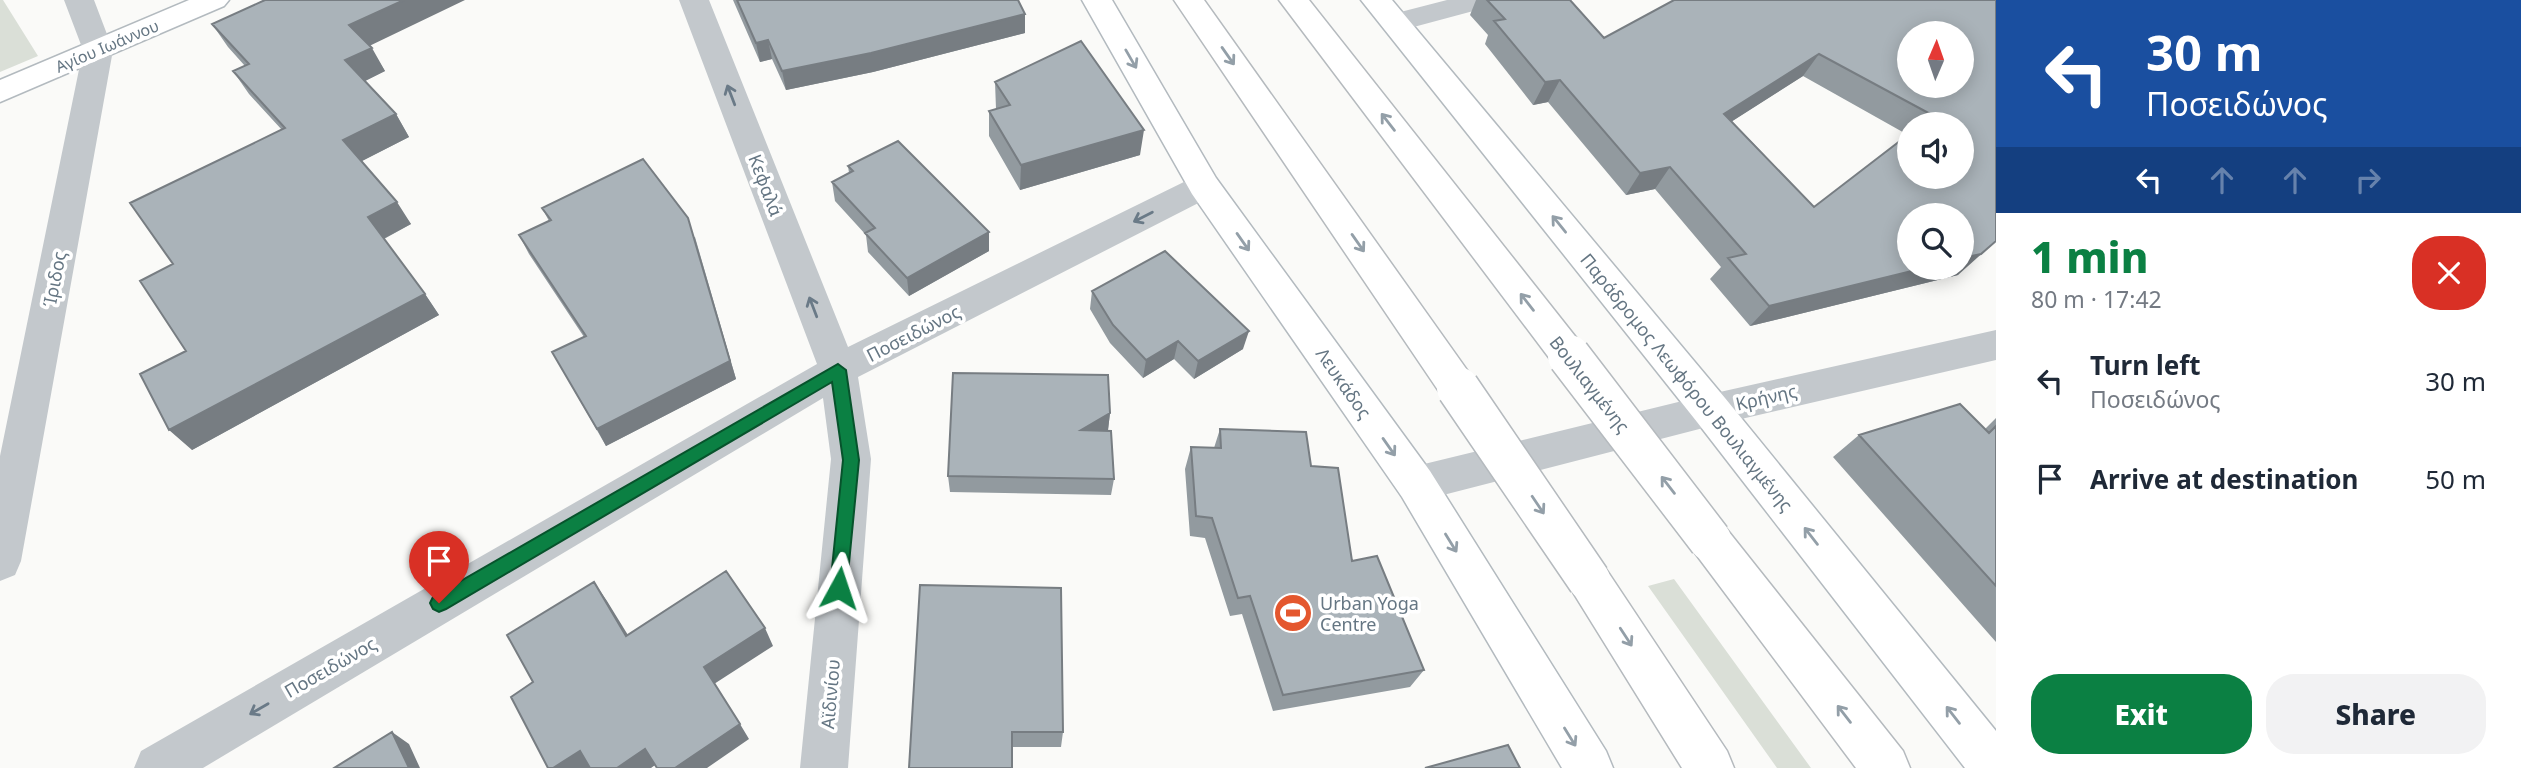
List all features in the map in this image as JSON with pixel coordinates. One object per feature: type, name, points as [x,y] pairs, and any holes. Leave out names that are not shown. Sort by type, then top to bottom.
[{"type":"street","points":[[79,0],[98,50]]},
{"type":"street","name":"Αγίου Ιωάννου","points":[[0,92],[214,0]]},
{"type":"street","name":"Κεφαλά","points":[[694,0],[838,370]]},
{"type":"street","name":"Λευκάδος","points":[[1097,0],[1204,186],[1416,484],[1589,768]]},
{"type":"street","points":[[1189,0],[1589,580],[1710,768]]},
{"type":"street","name":"Βουλιαγμένης","points":[[1294,0],[1886,768]]},
{"type":"street","points":[[1385,11],[1482,0]]},
{"type":"street","name":"Παράδρομος Λεωφόρου Βουλιαγμένης","points":[[1385,11],[1711,410],[1995,768]]},
{"type":"street","name":"Ίριδος","points":[[0,561],[98,50]]},
{"type":"street","name":"Ποσειδώνος","points":[[158,768],[838,370],[1204,186]]},
{"type":"street","name":"Κρήνης","points":[[1416,484],[1711,410],[1996,345]]},
{"type":"street","name":"Αϊδινίου","points":[[824,768],[851,460],[838,370]]},
{"type":"shaded area","points":[[0,0],[3,0],[38,56],[0,72]]},
{"type":"shaded area","points":[[1674,579],[1811,768],[1777,768],[1648,586]]},
{"type":"building","points":[[265,0],[404,0],[349,25],[372,48],[345,60],[396,114],[343,140],[397,202],[368,217],[425,294],[169,430],[140,374],[186,351],[140,281],[173,264],[130,203],[285,128],[233,71],[249,64],[212,24]]},
{"type":"building","points":[[737,0],[1018,0],[1025,14],[871,53],[782,71],[768,40],[756,43]]},
{"type":"building","points":[[1487,0],[1570,0],[1604,38],[1674,0],[1996,0],[1996,241],[1981,254],[1974,255],[1974,203],[1897,203],[1897,275],[1769,306],[1728,258],[1746,254],[1670,167],[1640,173],[1560,80],[1545,82],[1494,21],[1505,19]],"holes":[[[1897,21],[1974,21],[1974,98],[1901,98],[1927,112],[1974,112],[1974,189],[1897,189],[1897,143],[1814,207],[1724,114],[1819,54],[1897,96]]]},
{"type":"building","points":[[1081,41],[1144,130],[1021,165],[989,111],[1010,105],[995,82]]},
{"type":"building","points":[[898,141],[989,232],[907,278],[865,233],[875,228],[832,182],[853,171],[848,166]]},
{"type":"building","points":[[643,159],[688,218],[730,361],[597,429],[552,352],[586,336],[519,235],[551,220],[542,208]]},
{"type":"building","points":[[1165,251],[1249,331],[1198,361],[1178,341],[1146,360],[1113,325],[1092,291]]},
{"type":"building","points":[[953,373],[1108,375],[1110,413],[1081,430],[1111,431],[1114,479],[948,476]]},
{"type":"building","points":[[1960,404],[1989,433],[1996,426],[1996,586],[1859,435]]},
{"type":"building","points":[[1220,429],[1306,432],[1311,466],[1338,468],[1352,561],[1377,556],[1424,670],[1283,695],[1250,596],[1238,598],[1212,518],[1196,516],[1191,447],[1221,448]]},
{"type":"building","points":[[726,571],[765,628],[704,667],[740,724],[675,768],[657,768],[645,749],[617,768],[590,768],[580,751],[553,768],[548,768],[511,697],[533,682],[507,635],[594,582],[626,636]]},
{"type":"building","points":[[920,585],[1061,588],[1063,732],[1012,732],[1012,768],[909,768]]},
{"type":"building","points":[[392,732],[409,768],[334,768]]},
{"type":"building","points":[[1508,745],[1520,768],[1425,768]]},
{"type":"place","name":"Urban Yoga Centre","points":[[1293,613]]},
{"type":"route","points":[[439,603],[838,370],[851,460],[839,588]]}]
